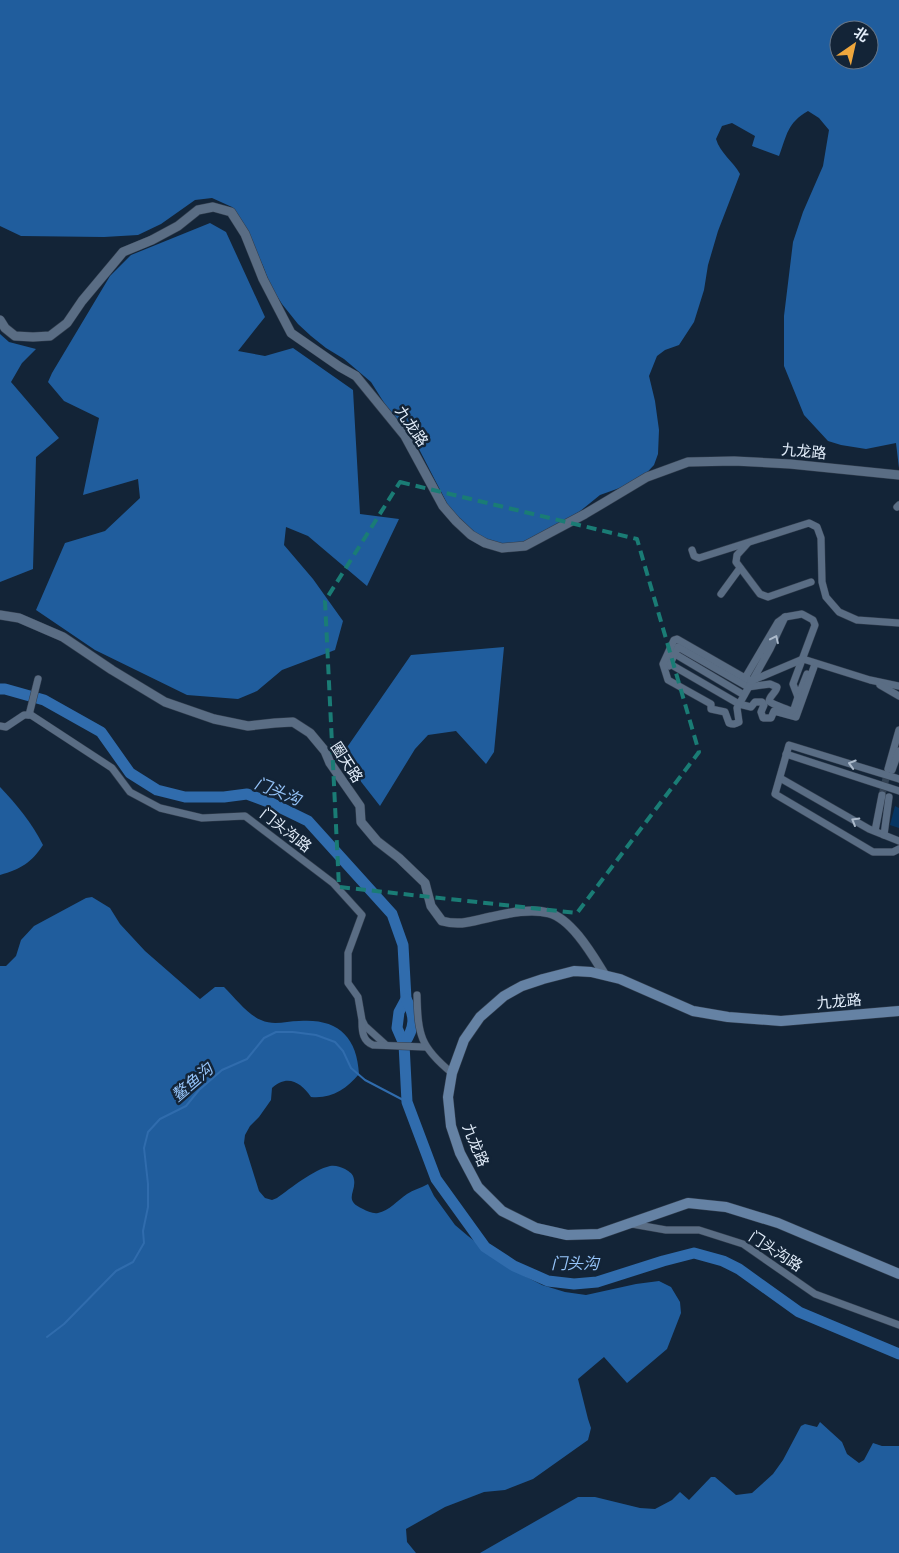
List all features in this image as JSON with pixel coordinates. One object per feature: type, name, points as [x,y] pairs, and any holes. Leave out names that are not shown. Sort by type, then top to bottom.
[{"type":"main road","name":"九龙路","points":[[899,1011],[781,1021],[728,1017],[693,1011],[620,979],[591,972],[574,972],[522,986],[504,996],[480,1017],[464,1040],[452,1073],[448,1097],[451,1126],[460,1154],[478,1187],[502,1211],[536,1228],[567,1235],[599,1234],[688,1203],[726,1207],[778,1223],[899,1274]]},
{"type":"street","name":"九龙路","points":[[0,320],[5,328],[15,336],[50,336],[67,323],[82,301],[122,252],[152,240],[178,226],[198,210],[213,207],[231,212],[245,234],[263,280],[291,333],[356,376],[404,436],[443,506],[456,521],[485,543],[502,548],[525,546],[585,514],[647,477],[688,462],[734,461],[790,464],[899,475]]},
{"type":"street","points":[[692,550],[694,556],[699,558],[809,523],[817,527],[821,538],[822,582],[826,597],[839,612],[857,620],[899,623]]},
{"type":"street","points":[[750,542],[737,555],[736,562],[760,594],[768,598],[811,582]]},
{"type":"street","points":[[721,594],[740,568]]},
{"type":"street","name":"圈天路","points":[[0,614],[19,618],[64,637],[112,670],[165,702],[214,719],[248,726],[293,722],[310,733],[325,751],[330,763],[360,806],[361,822],[377,841],[399,858],[425,883],[431,906],[442,921],[456,925],[502,915],[535,911],[550,913],[562,919],[586,944],[605,975]]},
{"type":"street","points":[[676,645],[663,664],[668,680],[711,704],[711,709],[725,712],[729,723],[733,724],[739,722],[737,708],[748,682],[770,649],[785,617],[802,614],[813,620],[815,625],[793,684],[798,697]]},
{"type":"street","points":[[666,672],[674,654],[676,645],[674,640],[677,639],[748,682],[774,685],[776,690],[770,696],[769,701],[791,711],[794,709],[813,663]]},
{"type":"street","points":[[674,654],[744,695]]},
{"type":"street","points":[[748,682],[803,659],[872,680],[899,686]]},
{"type":"street","points":[[670,664],[739,704],[751,707],[755,702],[762,702],[764,704],[761,712],[763,718],[772,718],[774,711],[796,717],[813,663]]},
{"type":"street","points":[[0,726],[6,727],[28,715],[38,679]]},
{"type":"street","points":[[872,680],[899,696]]},
{"type":"street","name":"门头沟路","points":[[28,715],[31,714],[112,768],[130,792],[160,808],[202,818],[245,816],[333,883],[362,915],[348,953],[348,984],[358,997],[362,1020],[365,1026],[386,1045],[425,1047]]},
{"type":"street","points":[[899,730],[890,770],[899,750]]},
{"type":"street","points":[[899,779],[789,745],[775,794],[874,852],[893,852],[899,849]]},
{"type":"street","points":[[786,754],[899,791]]},
{"type":"street","points":[[780,778],[875,831],[899,841]]},
{"type":"street","points":[[875,831],[886,796],[884,835]]},
{"type":"street","points":[[417,995],[418,1026],[425,1047],[452,1073]]},
{"type":"street","name":"门头沟路","points":[[632,1224],[666,1230],[699,1230],[743,1244],[815,1294],[899,1325]]},
{"type":"highlighted area","points":[[400,482],[637,539],[699,752],[577,913],[339,887],[325,601]]},
{"type":"shaded area","points":[[0,0],[899,0],[899,468],[896,443],[866,449],[828,441],[804,415],[784,366],[784,316],[793,242],[803,212],[823,166],[829,130],[819,118],[808,111],[792,125],[779,156],[752,146],[755,136],[732,123],[722,126],[716,139],[720,149],[740,174],[718,231],[708,265],[704,290],[694,322],[679,345],[665,350],[657,356],[649,376],[659,430],[658,454],[654,465],[639,481],[600,495],[579,512],[535,540],[494,548],[454,517],[419,449],[393,417],[371,382],[344,359],[311,336],[298,324],[282,304],[271,287],[243,224],[232,207],[212,198],[195,200],[161,224],[138,235],[104,237],[21,236],[0,226]]},
{"type":"shaded area","points":[[210,223],[226,232],[265,317],[238,351],[265,356],[293,348],[353,390],[360,514],[399,519],[367,586],[308,536],[286,527],[284,545],[313,579],[343,621],[335,650],[282,670],[257,691],[238,699],[187,695],[95,650],[36,610],[65,543],[105,531],[140,498],[138,479],[83,495],[99,418],[64,401],[48,382],[52,373],[110,276],[131,255]]},
{"type":"shaded area","points":[[0,334],[9,342],[36,349],[22,363],[11,382],[59,438],[36,457],[33,569],[0,582]]},
{"type":"shaded area","points":[[504,647],[494,752],[486,764],[456,731],[428,735],[415,749],[380,806],[341,756],[411,655]]},
{"type":"shaded area","points":[[0,787],[24,814],[43,845],[25,864],[0,875]]},
{"type":"shaded area","points":[[895,806],[899,808],[899,828],[890,825]]},
{"type":"shaded area","points":[[92,897],[110,908],[120,924],[145,951],[200,999],[215,987],[224,987],[246,1010],[261,1020],[275,1023],[312,1021],[324,1023],[334,1026],[349,1040],[354,1049],[359,1074],[349,1084],[332,1095],[311,1097],[298,1084],[283,1081],[272,1088],[271,1100],[245,1135],[244,1143],[259,1191],[265,1198],[272,1200],[277,1198],[309,1175],[332,1166],[338,1166],[352,1174],[354,1181],[353,1202],[372,1213],[386,1210],[407,1194],[428,1184],[434,1196],[455,1225],[511,1269],[542,1285],[565,1292],[586,1295],[659,1281],[671,1287],[680,1302],[681,1313],[667,1349],[627,1383],[604,1357],[578,1379],[591,1428],[588,1440],[533,1479],[505,1490],[484,1492],[445,1507],[406,1529],[407,1542],[416,1553],[0,1553],[0,966],[6,966],[16,956],[21,940],[34,926],[86,898]]},
{"type":"shaded area","points":[[820,1422],[842,1442],[847,1454],[859,1463],[864,1460],[873,1443],[882,1446],[899,1446],[899,1553],[480,1553],[578,1497],[595,1497],[640,1508],[655,1509],[672,1500],[680,1492],[689,1500],[711,1477],[715,1477],[736,1495],[752,1493],[773,1474],[783,1460],[801,1426],[805,1424],[817,1427]]},
{"type":"waterway","name":"门头沟","points":[[0,689],[44,700],[101,732],[130,773],[157,790],[185,797],[224,797],[247,794],[308,821],[392,914],[403,945],[406,999],[399,1012],[397,1028],[404,1044],[407,1102],[436,1179],[485,1247],[514,1266],[548,1281],[574,1284],[597,1282],[694,1253],[723,1261],[739,1269],[799,1312],[899,1354]]},
{"type":"waterway","name":"门头沟","points":[[404,1044],[413,1022],[406,999]]},
{"type":"waterway","name":"鳌鱼沟","points":[[47,1337],[64,1324],[116,1271],[133,1262],[144,1243],[143,1231],[148,1207],[148,1184],[144,1148],[148,1132],[160,1119],[186,1106],[199,1090],[222,1070],[247,1059],[264,1038],[276,1032],[293,1032],[316,1035],[335,1042],[343,1051],[351,1068],[365,1080],[407,1102]]},
{"type":"tunnel","points":[[882,795],[888,770]]}]
